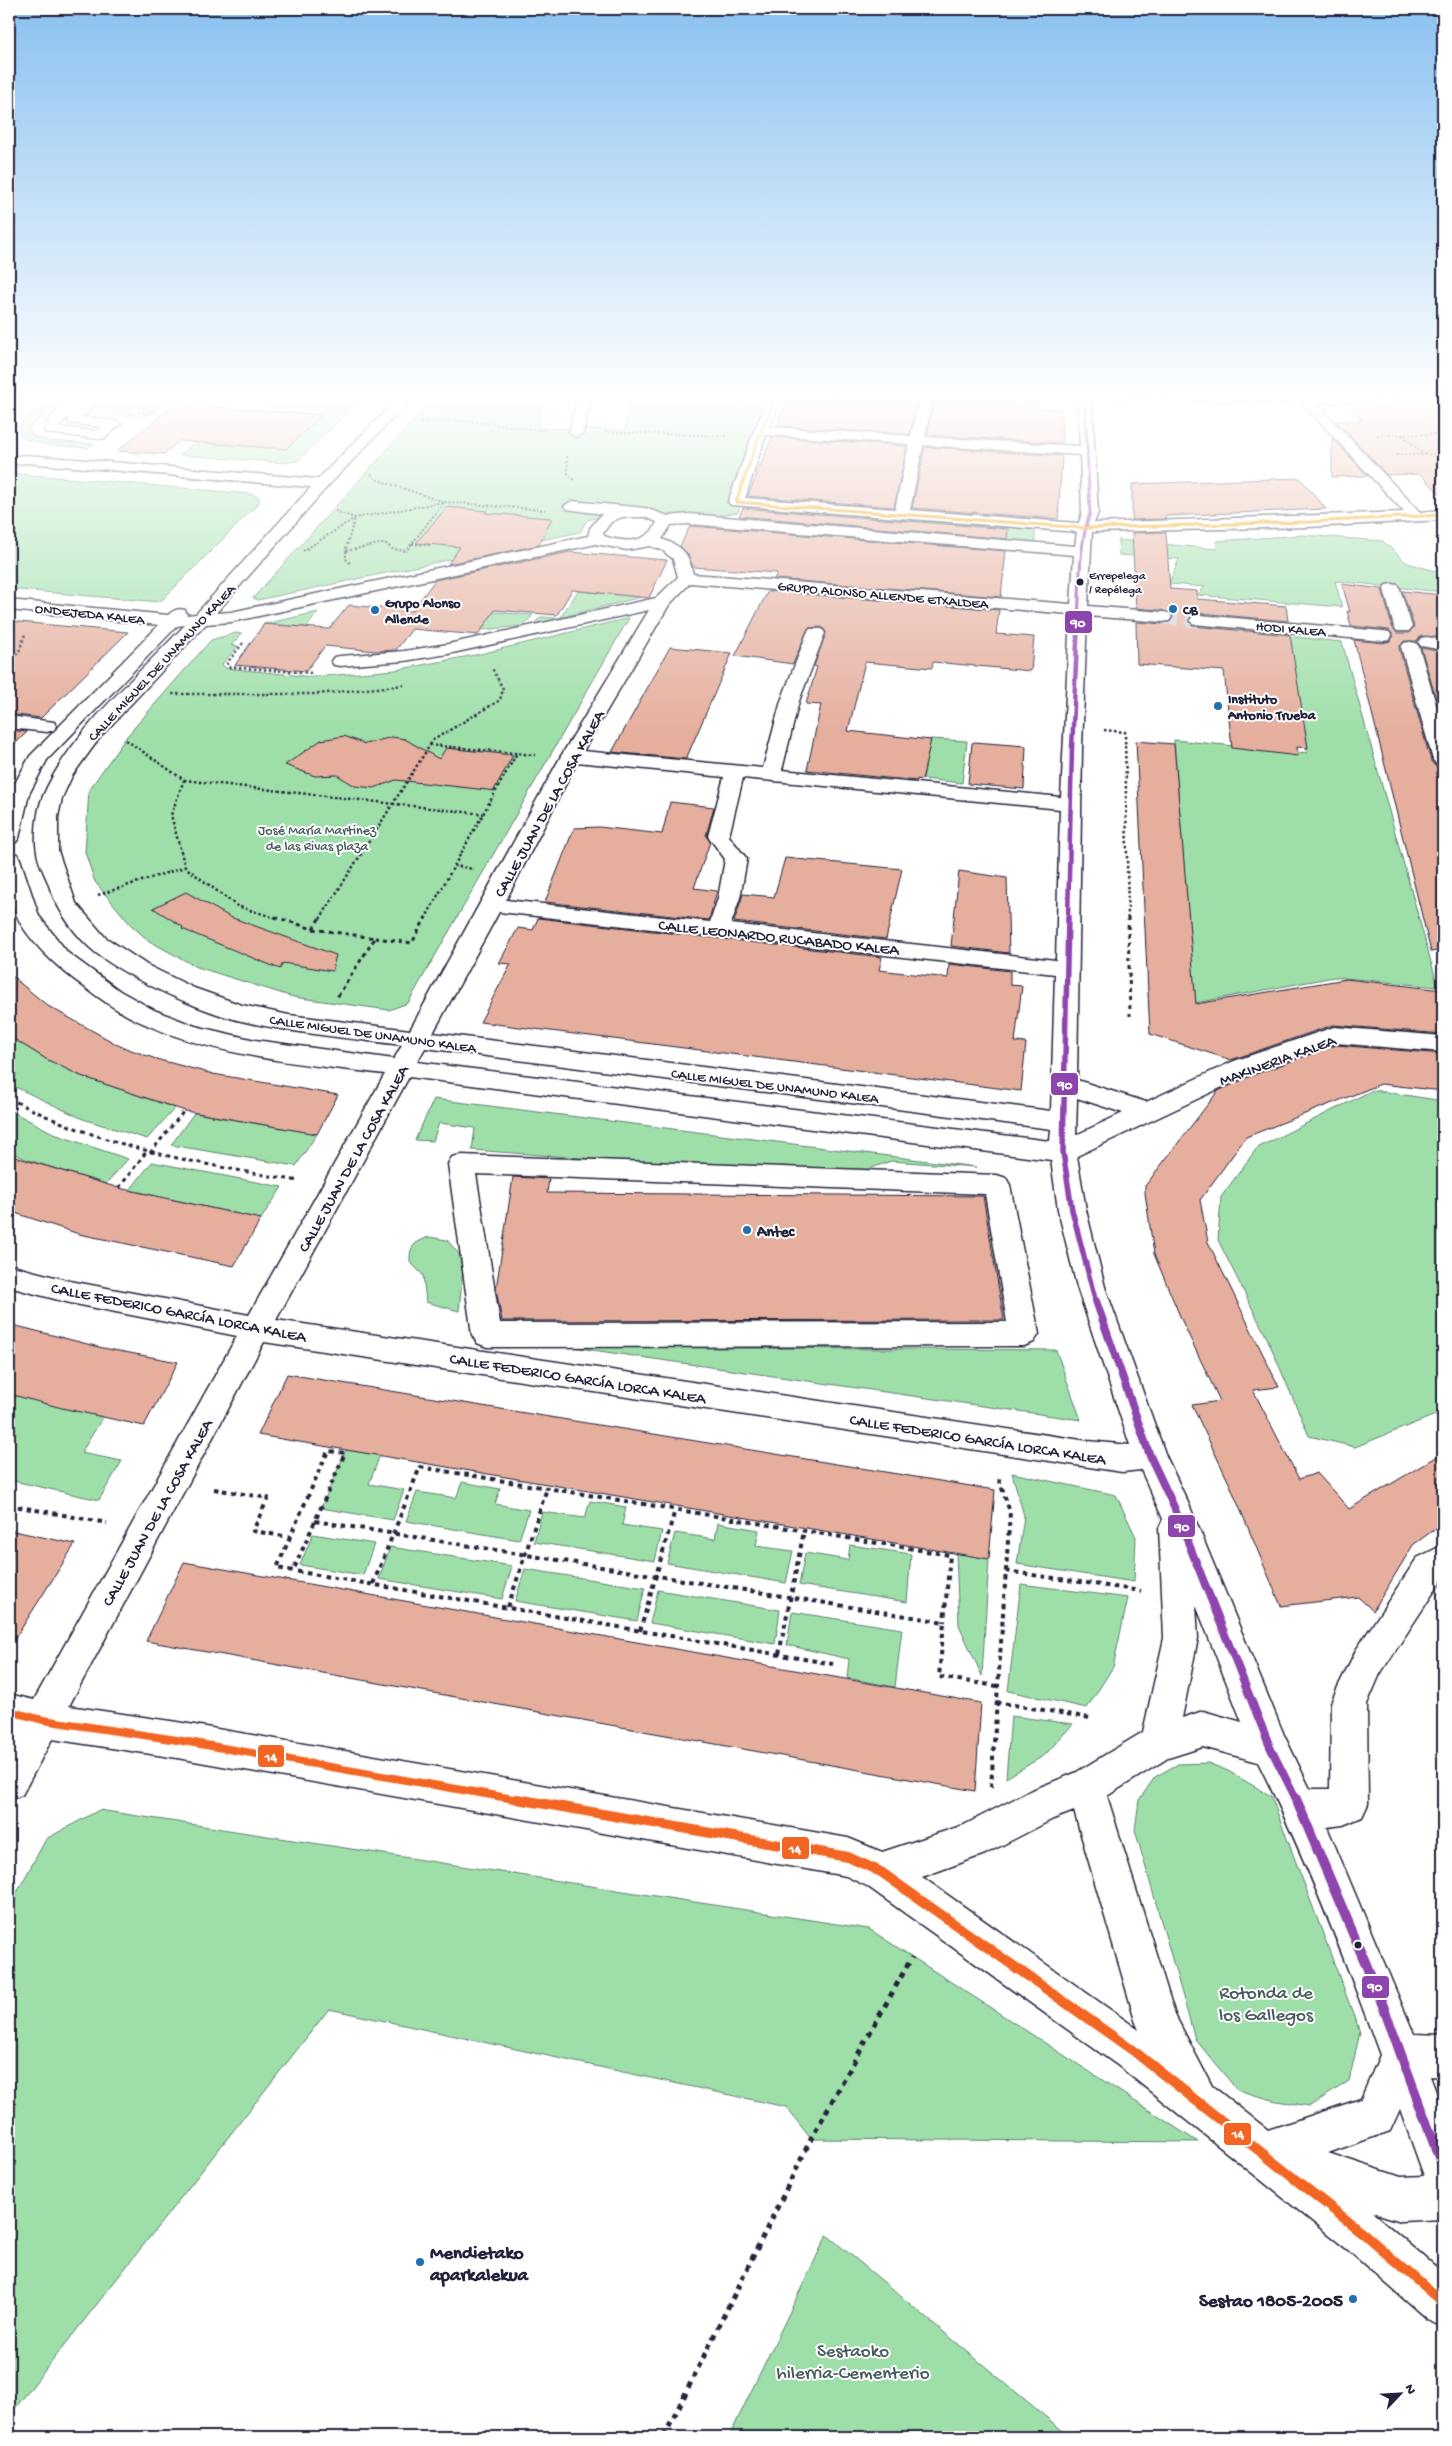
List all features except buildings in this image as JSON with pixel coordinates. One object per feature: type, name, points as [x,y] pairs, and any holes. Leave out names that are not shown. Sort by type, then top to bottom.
[{"type":"street","name":"CALLE MIGUEL DE UNAMUNO KALEA","points":[[292,508],[200,620],[94,731],[62,776],[52,798],[48,817],[47,851],[66,904],[97,942],[138,970],[186,993],[237,1012],[289,1023],[1064,1122]]},
{"type":"street","points":[[590,508],[652,514],[665,521],[689,519],[1082,552]]},
{"type":"street","points":[[821,508],[1085,528],[1308,522],[1443,515]]},
{"type":"street","points":[[902,514],[903,508]]},
{"type":"street","points":[[1090,508],[1082,552],[1079,610],[1064,1085],[1063,1152],[1072,1210],[1091,1287],[1150,1456],[1174,1507],[1270,1746],[1298,1806],[1402,2054],[1443,2168]]},
{"type":"street","points":[[1409,508],[1416,516]]},
{"type":"street","points":[[597,539],[595,533],[604,519],[610,515],[622,512]]},
{"type":"street","points":[[172,621],[200,620],[264,611],[597,539],[620,544],[644,544],[661,534],[665,521]]},
{"type":"street","points":[[1308,522],[1341,533],[1361,535]]},
{"type":"street","points":[[651,541],[668,547],[681,557],[686,578]]},
{"type":"street","name":"CALLE JUAN DE LA COSA KALEA","points":[[9,1782],[492,905],[571,756],[662,602],[686,578]]},
{"type":"street","name":"GRUPO ALONSO ALLENDE ETXALDEA","points":[[686,578],[1079,610]]},
{"type":"street","points":[[1392,589],[1403,626]]},
{"type":"street","name":"CALLE MIGUEL DE UNAMUNO KALEA","points":[[9,838],[12,813],[22,782],[40,756],[192,600]]},
{"type":"street","points":[[340,661],[404,656],[485,642],[662,602]]},
{"type":"street","name":"ONDEJEDA KALEA","points":[[9,605],[172,621]]},
{"type":"street","points":[[1079,610],[1163,617]]},
{"type":"street","name":"HODI KALEA","points":[[1199,620],[1383,636]]},
{"type":"street","points":[[1427,644],[1392,643],[1383,636],[1386,629],[1403,626],[1422,632],[1427,644],[1443,760]]},
{"type":"street","points":[[771,776],[790,701],[816,633]]},
{"type":"street","points":[[426,640],[485,642]]},
{"type":"street","points":[[9,722],[47,726]]},
{"type":"street","points":[[571,756],[1072,804]]},
{"type":"street","points":[[718,930],[728,898],[736,859],[718,836],[735,773]]},
{"type":"street","name":"CALLE MIGUEL DE UNAMUNO KALEA","points":[[9,860],[19,920],[60,958],[112,996],[188,1032],[256,1048],[1063,1152]]},
{"type":"street","points":[[19,920],[66,904]]},
{"type":"street","name":"CALLE LEONARDO RUCABADO KALEA","points":[[492,905],[1067,968]]},
{"type":"street","name":"MAKINERIA KALEA","points":[[1063,1152],[1243,1067],[1334,1035],[1443,1044]]},
{"type":"street","points":[[1064,1085],[1148,1112]]},
{"type":"street","points":[[461,1164],[514,1165],[997,1185],[1024,1334],[487,1335],[461,1164]]},
{"type":"street","name":"CALLE FEDERICO GARCÍA LORCA KALEA","points":[[9,1276],[38,1285],[150,1309],[258,1328],[1096,1456],[1122,1459],[1150,1456]]},
{"type":"street","points":[[1159,1743],[1182,1638],[1174,1507]]},
{"type":"street","points":[[1298,1806],[1325,1809],[1340,1808],[1349,1804],[1350,1703],[1368,1662],[1429,1569],[1443,1560]]},
{"type":"street","points":[[9,1711],[44,1720],[186,1742],[848,1857],[881,1872],[1135,2052],[1364,2234],[1443,2303]]},
{"type":"street","points":[[881,1872],[972,1841],[1043,1804],[1086,1788],[1159,1743],[1203,1729],[1270,1746]]},
{"type":"street","points":[[1086,1788],[1157,2023],[1197,2100]]},
{"type":"street","points":[[1402,2054],[1443,2056]]},
{"type":"street","points":[[1261,2154],[1375,2116],[1402,2054]]},
{"type":"street","points":[[1261,2154],[1401,2199],[1443,2197]]},
{"type":"path","points":[[329,508],[355,518]]},
{"type":"path","points":[[296,555],[355,518],[410,508]]},
{"type":"path","points":[[407,550],[439,508]]},
{"type":"path","points":[[522,508],[546,510]]},
{"type":"path","points":[[352,566],[346,560],[346,551],[355,518]]},
{"type":"path","points":[[346,551],[386,544],[392,549],[407,550],[412,554]]},
{"type":"path","points":[[9,662],[19,652],[24,634],[29,629]]},
{"type":"path","points":[[237,643],[244,643],[227,663],[229,667],[314,674],[340,661]]},
{"type":"path","points":[[313,928],[433,740],[500,700],[503,689],[492,668]]},
{"type":"path","points":[[1098,730],[1125,732],[1130,1016]]},
{"type":"path","points":[[124,739],[184,780],[483,814]]},
{"type":"path","points":[[430,745],[540,755]]},
{"type":"path","points":[[184,780],[171,815],[185,867],[237,906],[313,928],[412,942],[517,753]]},
{"type":"path","points":[[454,866],[480,870]]},
{"type":"path","points":[[97,895],[185,867]]},
{"type":"path","points":[[349,978],[375,938]]},
{"type":"path","points":[[9,1098],[90,1136],[148,1153],[305,1182]]},
{"type":"path","points":[[119,1188],[184,1111]]},
{"type":"path","points":[[294,1571],[345,1453],[328,1451],[277,1568],[294,1571],[374,1584],[508,1607],[833,1664]]},
{"type":"path","points":[[374,1584],[420,1467],[950,1555],[939,1677],[998,1686]]},
{"type":"path","points":[[990,1796],[1010,1512],[997,1471]]},
{"type":"path","points":[[508,1607],[547,1488]]},
{"type":"path","points":[[214,1489],[268,1498],[253,1531],[290,1537]]},
{"type":"path","points":[[9,1504],[107,1523]]},
{"type":"path","points":[[640,1630],[675,1510]]},
{"type":"path","points":[[315,1521],[944,1622]]},
{"type":"path","points":[[779,1654],[804,1531]]},
{"type":"path","points":[[1006,1571],[1145,1592]]},
{"type":"path","points":[[996,1702],[1090,1718]]},
{"type":"path","points":[[664,2437],[811,2139],[912,1957]]},
{"type":"green space","points":[[9,508],[254,508],[160,602],[9,589]]},
{"type":"green space","points":[[334,508],[739,508],[738,512],[665,526],[652,514],[622,512],[587,520],[580,532],[258,600],[253,598]]},
{"type":"green space","points":[[923,520],[1035,530],[1035,543],[920,534]]},
{"type":"green space","points":[[1302,535],[1383,541],[1407,563],[1443,573],[1443,592],[1335,581],[1342,607],[1197,595],[1205,587],[1169,584],[1179,559],[1119,555],[1118,540],[1217,549],[1216,541]]},
{"type":"green space","points":[[578,591],[641,597],[560,618]]},
{"type":"green space","points":[[318,612],[307,627],[264,624]]},
{"type":"green space","points":[[493,612],[533,615],[523,626],[481,630]]},
{"type":"green space","points":[[541,617],[559,618],[532,625]]},
{"type":"green space","name":"José María Martinez de las Rivas plaza","points":[[629,618],[408,1003],[389,1010],[293,997],[197,967],[149,941],[131,925],[95,882],[85,852],[89,790],[127,736],[211,640],[236,633],[242,634],[231,645],[238,646],[222,664],[225,668],[312,677],[395,670],[480,654]]},
{"type":"green space","points":[[1204,627],[1342,642],[1438,987],[1334,977],[1195,1003],[1174,740],[1307,753],[1294,671]]},
{"type":"green space","points":[[930,739],[967,741],[962,783],[923,779]]},
{"type":"green space","points":[[9,1036],[46,1059],[81,1076],[175,1108],[147,1139],[83,1119],[9,1084]]},
{"type":"green space","points":[[1373,1090],[1443,1101],[1443,1412],[1355,1447],[1309,1436],[1268,1340],[1218,1240],[1221,1197],[1257,1148]]},
{"type":"green space","points":[[434,1099],[976,1167],[891,1161],[855,1174],[650,1163],[472,1150],[475,1128],[439,1123],[433,1141],[415,1140]]},
{"type":"green space","points":[[9,1110],[57,1135],[128,1159],[106,1184],[28,1160],[9,1151]]},
{"type":"green space","points":[[194,1113],[317,1134],[296,1166],[171,1145]]},
{"type":"green space","points":[[152,1162],[282,1187],[261,1219],[130,1190]]},
{"type":"green space","points":[[429,1237],[447,1240],[464,1260],[459,1311],[426,1302],[423,1275],[410,1262],[410,1257],[414,1245]]},
{"type":"green space","points":[[572,1347],[1056,1350],[1081,1420],[633,1356]]},
{"type":"green space","points":[[9,1394],[103,1417],[81,1453],[122,1461],[99,1500],[9,1480]]},
{"type":"green space","points":[[346,1450],[380,1455],[369,1484],[404,1490],[393,1520],[321,1508]]},
{"type":"green space","points":[[1012,1473],[1116,1495],[1136,1537],[1134,1582],[1017,1564],[1024,1516]]},
{"type":"green space","points":[[462,1482],[500,1489],[495,1504],[529,1510],[519,1540],[406,1521],[417,1492],[456,1498]]},
{"type":"green space","points":[[590,1501],[626,1507],[622,1525],[662,1531],[655,1561],[534,1542],[542,1512],[585,1518]]},
{"type":"green space","points":[[718,1523],[759,1530],[756,1546],[793,1551],[786,1583],[667,1563],[675,1533],[715,1539]]},
{"type":"green space","points":[[313,1534],[374,1544],[363,1575],[300,1565]]},
{"type":"green space","points":[[850,1545],[911,1554],[907,1602],[799,1585],[805,1553],[848,1560]]},
{"type":"green space","points":[[390,1547],[512,1566],[502,1599],[379,1579]]},
{"type":"green space","points":[[956,1553],[989,1559],[982,1676],[959,1625]]},
{"type":"green space","points":[[525,1569],[645,1588],[637,1621],[515,1601]]},
{"type":"green space","points":[[1021,1584],[1128,1598],[1113,1667],[1087,1708],[1008,1691]]},
{"type":"green space","points":[[658,1590],[780,1610],[775,1644],[650,1623]]},
{"type":"green space","points":[[792,1612],[902,1629],[895,1687],[847,1678],[849,1659],[787,1645]]},
{"type":"green space","points":[[1011,1716],[1073,1724],[1045,1755],[1006,1778]]},
{"type":"green space","name":"Rotonda de los Gallegos","points":[[1208,1763],[1228,1771],[1271,1796],[1360,2032],[1349,2081],[1310,2106],[1276,2101],[1237,2090],[1195,2039],[1135,1830],[1139,1800],[1155,1777],[1178,1764]]},
{"type":"green space","points":[[99,1810],[869,1929],[1198,2142],[811,2139],[786,2107],[329,2009],[9,2416],[9,1907],[46,1839]]},
{"type":"green space","name":"Sestaoko hilerria-Cementerio","points":[[827,2235],[1070,2437],[729,2437]]},
{"type":"tunnel","points":[[1163,617],[1199,620]]},
{"type":"transit line","points":[[819,508],[1085,528],[1308,522],[1443,515]]},
{"type":"transit line","name":"90","points":[[1090,508],[1082,551],[1072,748],[1063,1152],[1072,1210],[1091,1287],[1150,1456],[1174,1507],[1270,1747],[1293,1792],[1379,1995],[1443,2168]]},
{"type":"transit line","name":"14","points":[[9,1711],[43,1720],[177,1740],[848,1857],[881,1872],[1135,2052],[1364,2234],[1443,2303]]},
{"type":"place","name":"Errepelega / Repélega","points":[[1080,582]]},
{"type":"place","name":"CB","points":[[1173,609]]},
{"type":"place","name":"Grupo Alonso Allende","points":[[375,610]]},
{"type":"place","name":"Instituto Antonio Trueba","points":[[1218,706]]},
{"type":"place","name":"Antec","points":[[747,1230]]},
{"type":"place","name":"Mendietako aparkalekua","points":[[420,2262]]},
{"type":"place","name":"Sestao 1805-2005","points":[[1353,2299]]}]
